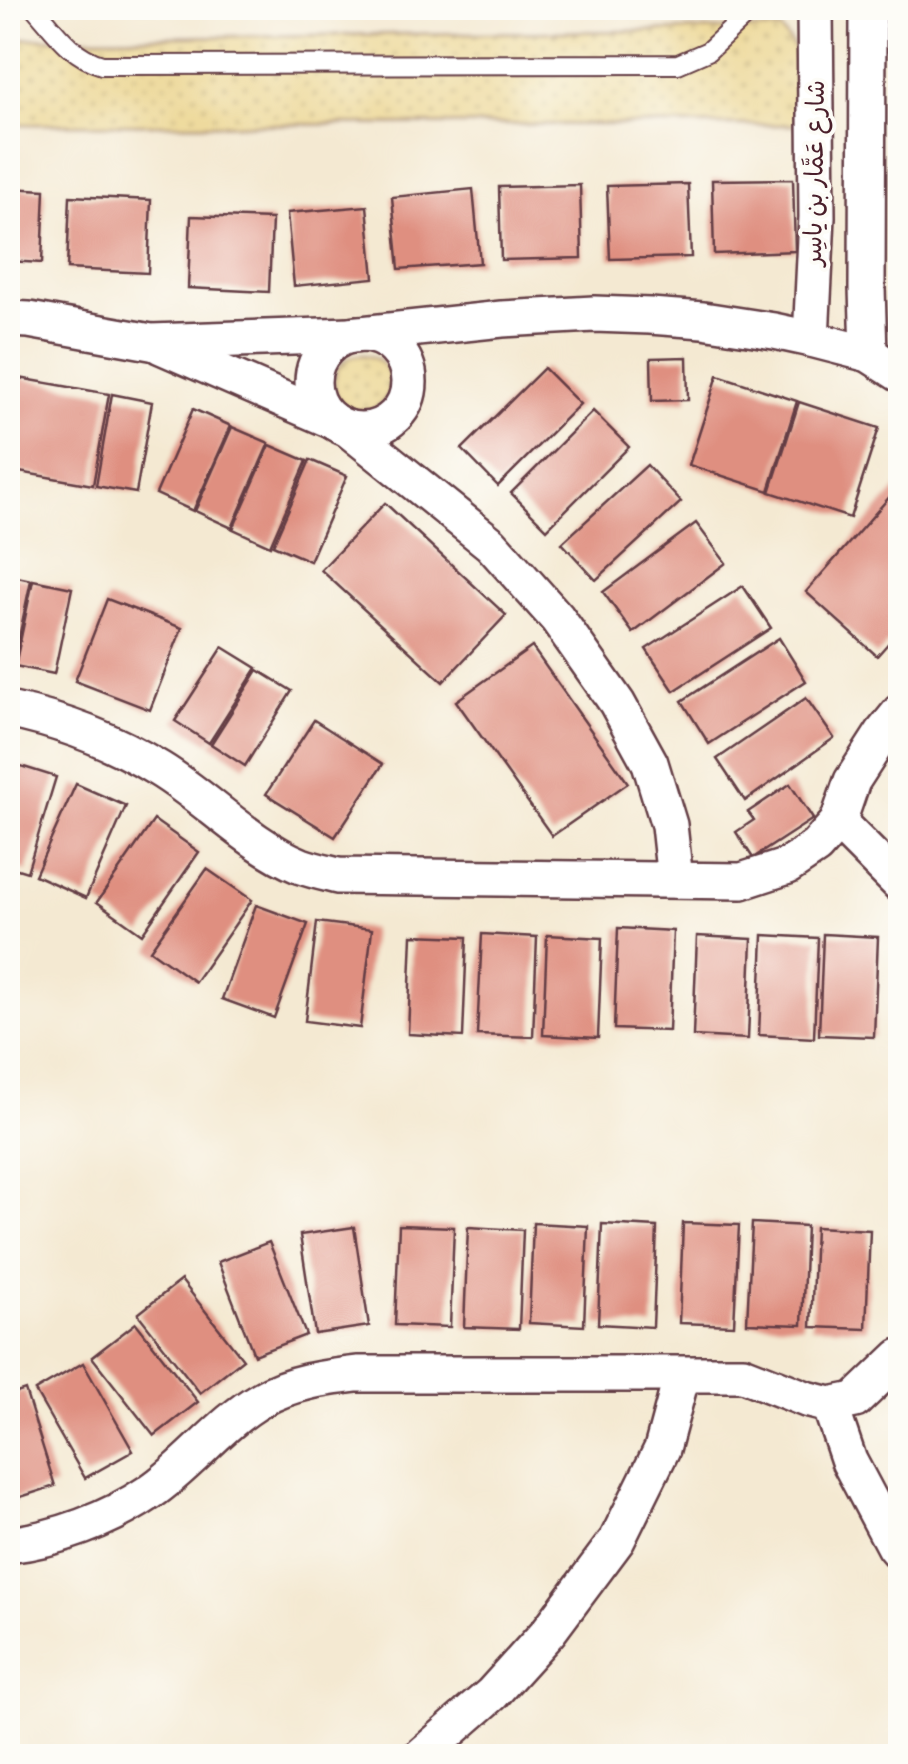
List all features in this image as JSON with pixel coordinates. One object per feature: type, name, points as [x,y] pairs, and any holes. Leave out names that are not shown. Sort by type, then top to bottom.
[{"type":"street","name":"شارع عَمَّار بن ياسِر","points":[[810,339],[816,216],[815,8]]},
{"type":"street","name":"شارع عَمَّار بن ياسِر","points":[[868,8],[870,354]]},
{"type":"street","points":[[816,216],[830,230],[841,232],[851,231],[867,219]]},
{"type":"street","points":[[675,880],[669,825],[650,763],[617,702],[557,618],[491,544],[322,409],[315,395],[317,364],[325,351],[351,335],[497,319],[594,314],[703,320],[810,339],[870,354],[900,374]]},
{"type":"street","points":[[8,319],[151,342],[368,334],[383,339],[405,362],[409,377],[405,417],[408,450],[422,482],[446,509]]},
{"type":"street","points":[[151,342],[362,430],[389,422],[431,356],[458,335],[497,319]]},
{"type":"street","points":[[8,710],[46,718],[103,738],[160,769],[273,850],[300,865],[338,876],[742,882],[788,866],[816,846],[838,822],[852,780],[900,712]]},
{"type":"street","points":[[838,822],[900,884]]},
{"type":"street","points":[[8,1545],[35,1542],[101,1519],[151,1492],[262,1399],[306,1381],[358,1374],[743,1374],[806,1400],[830,1405],[854,1400],[900,1357]]},
{"type":"street","points":[[421,1756],[492,1694],[549,1631],[617,1540],[662,1449],[682,1374]]},
{"type":"street","points":[[830,1405],[849,1462],[900,1553]]},
{"type":"lane","points":[[35,8],[68,47],[102,65],[678,64],[708,52],[754,8]]},
{"type":"sand","points":[[781,29],[799,55],[797,125],[8,124],[8,39]]},
{"type":"sand","points":[[362,355],[382,363],[390,383],[382,403],[362,411],[342,403],[334,383],[342,363]]},
{"type":"building","points":[[793,179],[795,251],[714,254],[712,180]]},
{"type":"building","points":[[688,184],[691,257],[610,259],[607,186]]},
{"type":"building","points":[[580,185],[582,258],[501,260],[499,187]]},
{"type":"building","points":[[8,188],[45,190],[42,263],[8,261]]},
{"type":"building","points":[[473,189],[480,263],[399,269],[392,197]]},
{"type":"building","points":[[70,196],[151,200],[148,273],[67,269]]},
{"type":"building","points":[[367,206],[374,278],[294,286],[287,213]]},
{"type":"building","points":[[191,216],[272,219],[269,292],[188,288]]},
{"type":"building","points":[[687,357],[688,400],[652,401],[651,358]]},
{"type":"building","points":[[544,368],[580,404],[498,486],[462,449]]},
{"type":"building","points":[[718,375],[797,401],[769,491],[689,465]]},
{"type":"building","points":[[8,376],[109,394],[93,485],[8,470]]},
{"type":"building","points":[[112,394],[152,402],[136,493],[96,486]]},
{"type":"building","points":[[799,402],[879,428],[850,518],[770,492]]},
{"type":"building","points":[[193,409],[231,426],[193,511],[156,494]]},
{"type":"building","points":[[593,411],[629,447],[547,529],[511,493]]},
{"type":"building","points":[[232,427],[269,443],[232,528],[195,511]]},
{"type":"building","points":[[270,445],[307,461],[270,546],[233,529]]},
{"type":"building","points":[[310,460],[347,476],[310,561],[273,545]]},
{"type":"building","points":[[647,465],[681,502],[596,580],[562,543]]},
{"type":"building","points":[[900,485],[900,630],[877,656],[806,592]]},
{"type":"building","points":[[385,503],[506,615],[443,682],[321,570]]},
{"type":"building","points":[[696,523],[726,563],[633,633],[603,592]]},
{"type":"building","points":[[8,575],[31,580],[13,666],[8,665]]},
{"type":"building","points":[[33,580],[72,588],[54,674],[15,666]]},
{"type":"building","points":[[743,586],[771,628],[674,691],[646,649]]},
{"type":"building","points":[[107,599],[182,628],[150,710],[75,681]]},
{"type":"building","points":[[779,638],[806,681],[709,744],[682,701]]},
{"type":"building","points":[[223,647],[257,668],[209,743],[175,721]]},
{"type":"building","points":[[532,647],[628,783],[552,836],[456,701]]},
{"type":"building","points":[[258,670],[292,691],[245,766],[211,744]]},
{"type":"building","points":[[806,698],[834,738],[745,801],[717,759]]},
{"type":"building","points":[[314,720],[383,764],[335,837],[266,794]]},
{"type":"building","points":[[8,762],[56,777],[27,872],[8,866]]},
{"type":"building","points":[[76,784],[126,806],[86,898],[35,875]]},
{"type":"building","points":[[790,784],[813,819],[753,858],[736,832],[754,820],[748,812]]},
{"type":"building","points":[[154,820],[199,852],[142,934],[97,902]]},
{"type":"building","points":[[207,869],[252,900],[195,982],[150,950]]},
{"type":"building","points":[[256,905],[308,924],[274,1018],[222,999]]},
{"type":"building","points":[[317,922],[372,929],[360,1028],[305,1021]]},
{"type":"building","points":[[618,928],[673,931],[669,1031],[614,1029]]},
{"type":"building","points":[[482,934],[537,937],[533,1037],[477,1035]]},
{"type":"building","points":[[823,934],[878,937],[874,1037],[819,1035]]},
{"type":"building","points":[[412,935],[467,937],[463,1037],[408,1034]]},
{"type":"building","points":[[547,935],[602,938],[598,1038],[543,1035]]},
{"type":"building","points":[[763,935],[818,938],[814,1038],[759,1035]]},
{"type":"building","points":[[697,936],[752,939],[748,1039],[693,1036]]},
{"type":"building","points":[[533,1223],[588,1226],[584,1326],[529,1323]]},
{"type":"building","points":[[683,1223],[739,1225],[734,1325],[679,1323]]},
{"type":"building","points":[[752,1223],[806,1226],[802,1325],[747,1323]]},
{"type":"building","points":[[602,1224],[657,1227],[653,1327],[598,1324]]},
{"type":"building","points":[[399,1225],[454,1227],[450,1327],[395,1325]]},
{"type":"building","points":[[354,1227],[369,1326],[315,1334],[300,1235]]},
{"type":"building","points":[[468,1227],[523,1230],[519,1329],[464,1327]]},
{"type":"building","points":[[815,1227],[870,1230],[866,1329],[811,1327]]},
{"type":"building","points":[[269,1242],[306,1335],[254,1355],[218,1262]]},
{"type":"building","points":[[181,1280],[243,1359],[200,1393],[138,1314]]},
{"type":"building","points":[[136,1323],[198,1402],[154,1436],[92,1357]]},
{"type":"building","points":[[83,1363],[133,1451],[85,1478],[35,1391]]},
{"type":"building","points":[[25,1390],[55,1486],[8,1501],[8,1396]]}]
